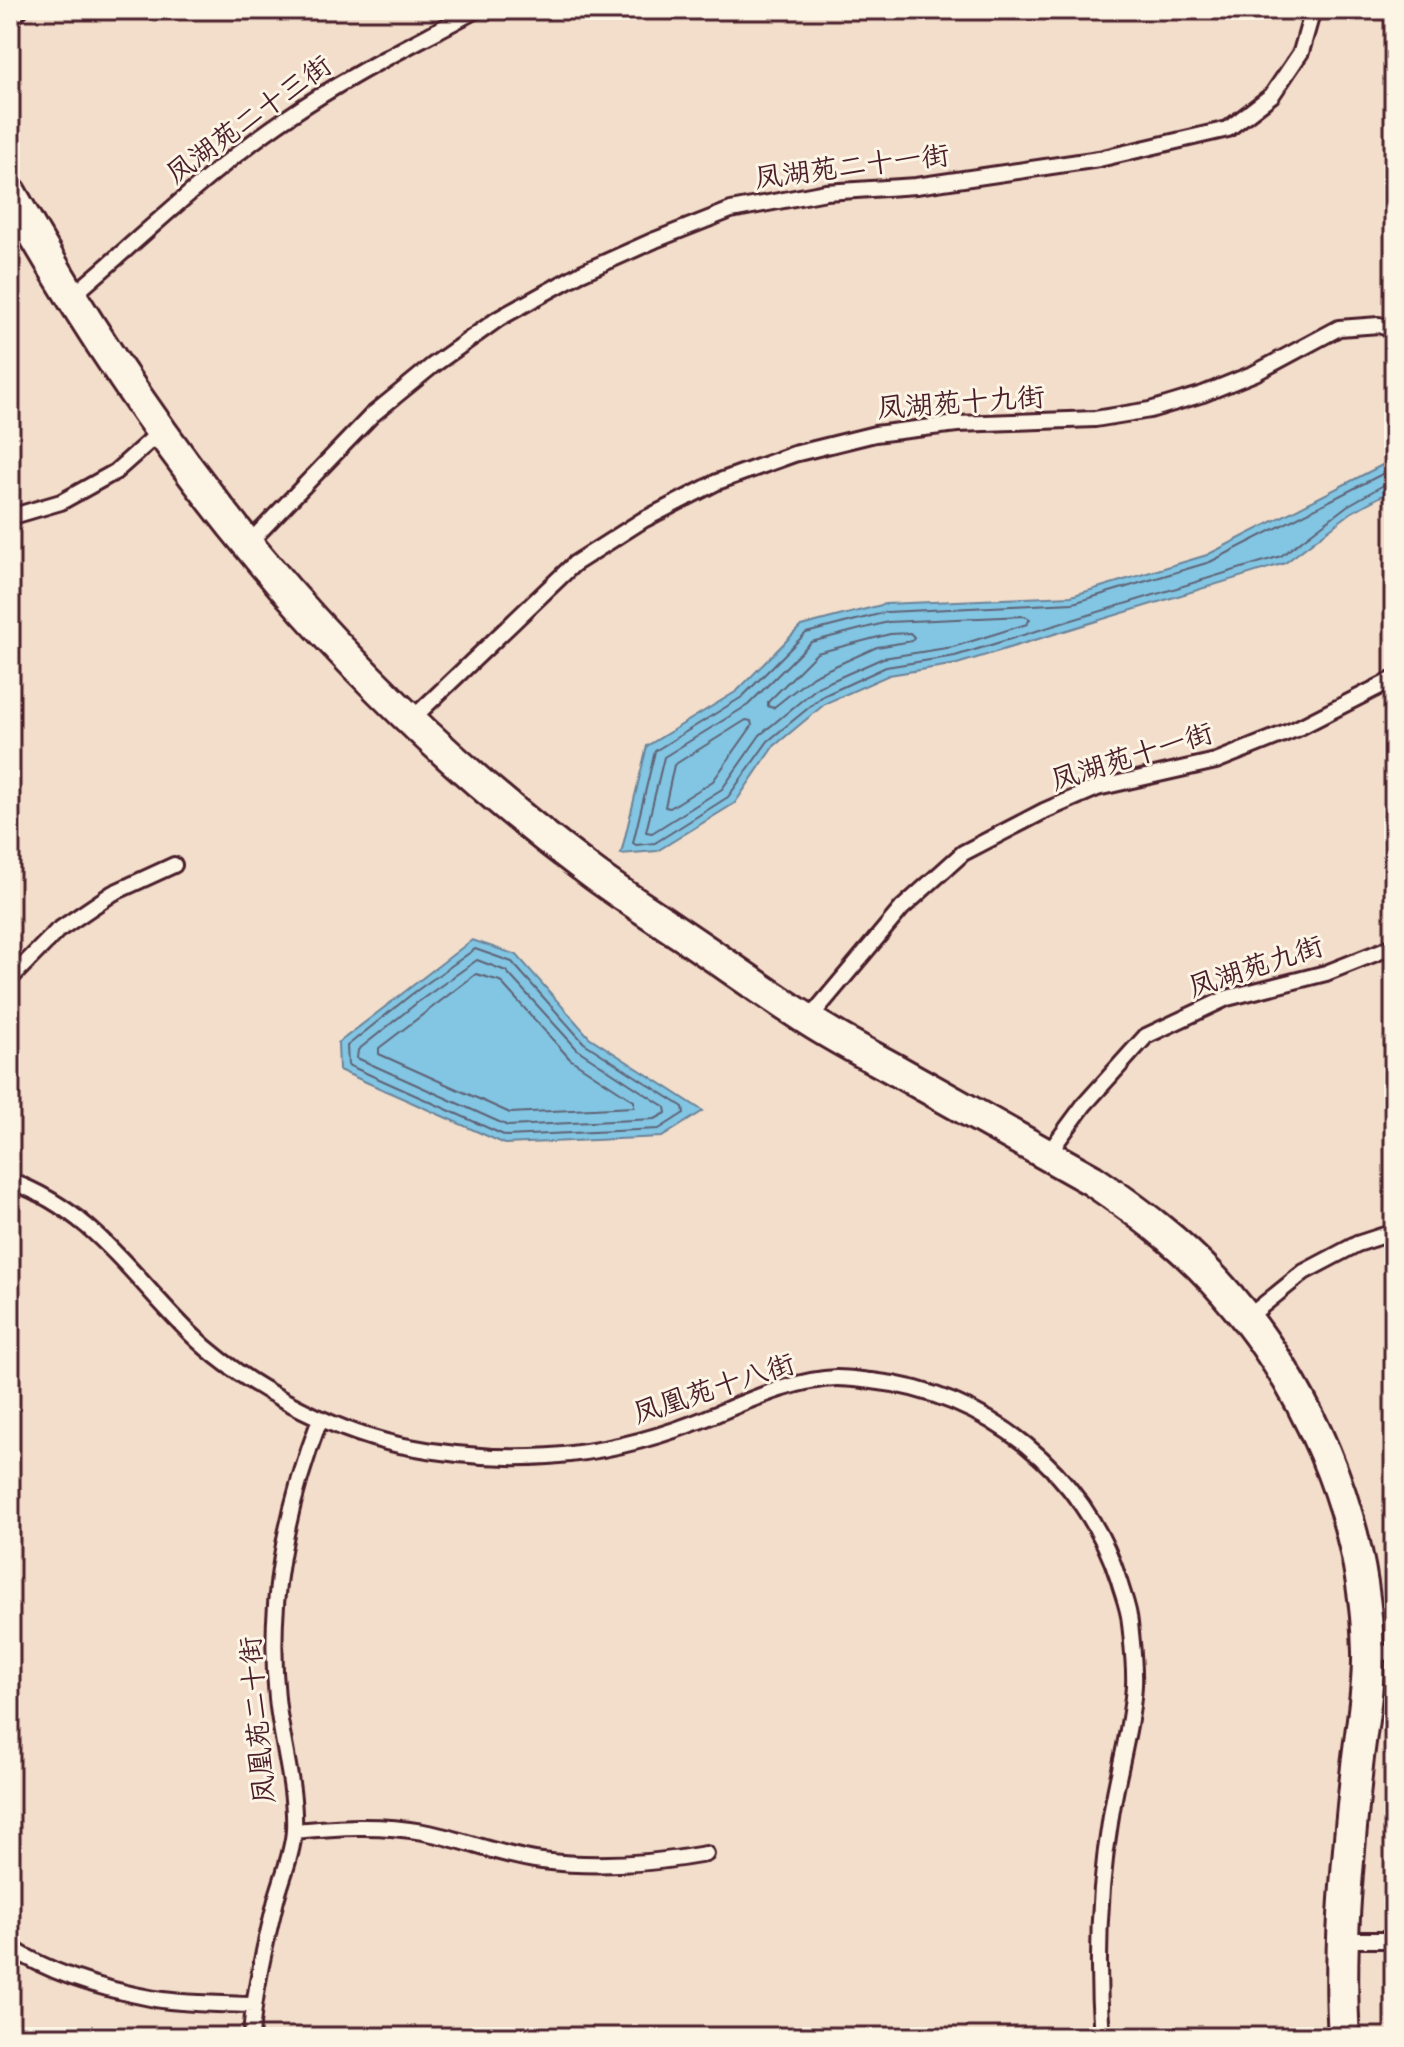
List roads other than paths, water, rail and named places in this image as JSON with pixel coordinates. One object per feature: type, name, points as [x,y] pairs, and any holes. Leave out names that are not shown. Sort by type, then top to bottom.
[{"type":"street","points":[[10,192],[71,297],[160,432],[247,545],[309,616],[411,720],[511,809],[584,867],[808,1020],[1092,1180],[1136,1210],[1204,1270],[1247,1318],[1296,1394],[1325,1452],[1343,1501],[1356,1551],[1364,1602],[1381,1653],[1342,1940],[1344,2037]]},
{"type":"lane","points":[[10,20],[20,10]]},
{"type":"lane","name":"凤湖苑二十三街","points":[[71,297],[128,249],[172,206],[290,115],[476,10]]},
{"type":"lane","name":"凤湖苑二十一街","points":[[247,545],[372,415],[432,366],[498,319],[581,273],[731,210],[826,192],[916,186],[1083,161],[1178,143],[1228,129],[1272,95],[1301,52],[1313,10]]},
{"type":"lane","name":"凤湖苑十九街","points":[[411,720],[574,564],[643,520],[717,482],[794,454],[875,434],[957,424],[1095,419],[1150,410],[1203,394],[1255,373],[1339,328],[1379,325],[1394,330]]},
{"type":"lane","points":[[10,517],[61,502],[115,472],[160,432]]},
{"type":"lane","name":"凤湖苑十一街","points":[[808,1020],[902,908],[963,853],[1044,811],[1097,788],[1216,761],[1296,729],[1394,679]]},
{"type":"lane","points":[[10,979],[57,931],[113,893],[174,865]]},
{"type":"lane","name":"凤湖苑九街","points":[[1047,1155],[1084,1105],[1146,1036],[1227,998],[1326,973],[1394,946]]},
{"type":"lane","name":"凤凰苑十八街","points":[[10,1181],[72,1212],[110,1244],[194,1337],[255,1383],[320,1419],[393,1443],[468,1457],[544,1458],[619,1447],[691,1424],[770,1392],[836,1378],[917,1389],[969,1407],[1027,1443],[1075,1493],[1089,1516],[1110,1552],[1130,1617],[1134,1685],[1110,1820],[1103,1888],[1100,1956],[1102,2037]]},
{"type":"lane","points":[[1247,1318],[1304,1272],[1357,1244],[1394,1232]]},
{"type":"lane","name":"凤凰苑二十街","points":[[251,2037],[253,2005],[295,1831],[275,1677],[274,1625],[278,1572],[302,1468],[320,1419]]},
{"type":"lane","name":"凤凰苑二十街","points":[[295,1831],[359,1826],[423,1832],[539,1861],[595,1866],[651,1864],[706,1854]]},
{"type":"lane","points":[[1342,1940],[1394,1940]]},
{"type":"lane","points":[[10,1947],[49,1967],[156,1999],[253,2005]]},
{"type":"water","points":[[1394,459],[1394,489],[1352,512],[1285,563],[957,664],[889,675],[826,703],[773,747],[735,803],[657,851],[621,854],[647,746],[737,691],[801,626],[885,604],[1071,596],[1207,555]]},
{"type":"water","points":[[472,940],[517,955],[589,1037],[703,1111],[662,1137],[505,1144],[339,1070],[338,1043]]}]
